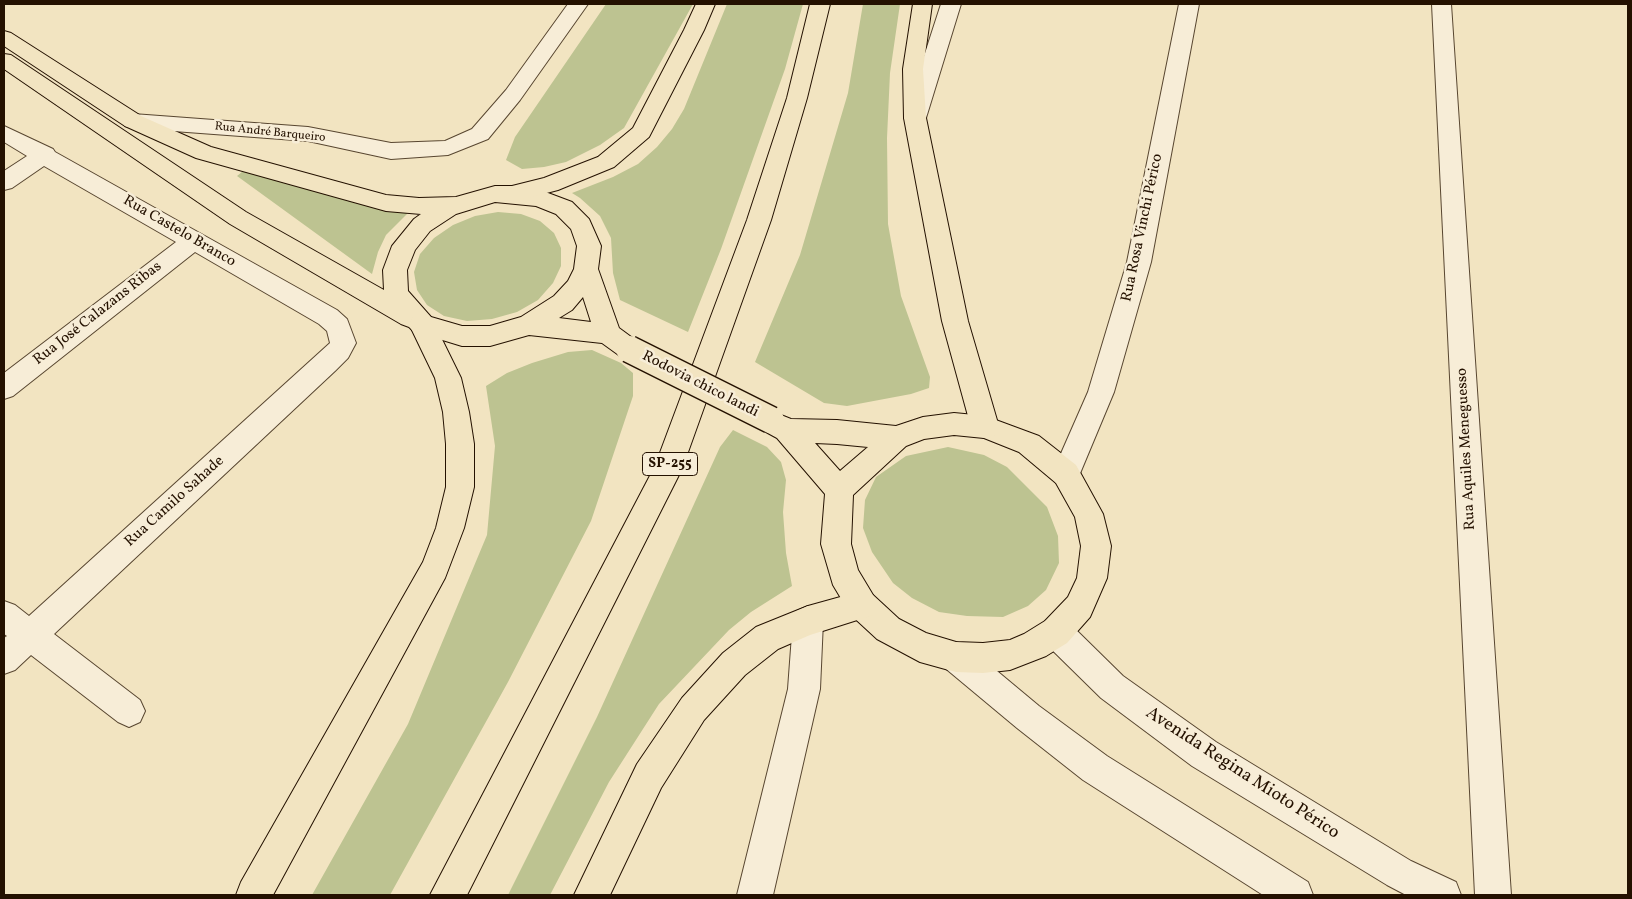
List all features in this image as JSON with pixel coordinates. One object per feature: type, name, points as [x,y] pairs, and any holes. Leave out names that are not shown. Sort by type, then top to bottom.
[{"type":"main road","points":[[512,194],[550,184],[606,162],[642,132],[694,30],[705,4]]},
{"type":"main road","name":"SP-255","points":[[448,895],[668,470],[759,220],[798,98],[820,4]]},
{"type":"main road","points":[[922,4],[913,69],[915,118],[955,321],[985,427]]},
{"type":"main road","points":[[4,37],[133,122],[204,153],[386,203],[419,206],[458,205]]},
{"type":"main road","points":[[4,60],[238,218],[422,324],[462,336],[490,336],[529,325],[563,303],[577,287],[586,269],[589,246],[581,225],[564,208],[540,198],[512,194],[496,194],[448,208],[422,225],[404,246],[395,270],[396,294],[422,324],[448,378],[456,412],[460,444],[460,487],[450,528],[435,568],[254,895]]},
{"type":"main road","points":[[529,325],[608,334],[586,269]]},
{"type":"main road","name":"Rodovia chico landi","points":[[608,334],[629,349],[779,425]]},
{"type":"main road","points":[[954,424],[985,427],[1029,444],[1066,474],[1089,514],[1096,546],[1092,578],[1079,607],[1056,632],[1035,645],[1010,655],[983,658],[956,657],[920,647],[888,629],[862,605],[844,575],[836,544],[839,490],[896,438],[923,428],[954,424]]},
{"type":"main road","points":[[779,425],[896,438]]},
{"type":"main road","points":[[779,425],[839,490]]},
{"type":"main road","points":[[592,895],[649,776],[693,709],[734,664],[767,638],[808,622],[862,605]]},
{"type":"street","name":"Rua André Barqueiro","points":[[133,122],[308,134],[391,151],[448,148],[480,134],[513,94],[578,4]]},
{"type":"street","points":[[915,118],[951,4]]},
{"type":"street","name":"Rua Rosa Vinchi Périco","points":[[1066,474],[1101,392],[1139,262],[1189,4]]},
{"type":"street","name":"Rua Aquiles Meneguesso","points":[[1438,4],[1492,895]]},
{"type":"street","name":"Rua Castelo Branco","points":[[4,132],[328,317],[338,326],[343,343]]},
{"type":"street","points":[[4,182],[45,154]]},
{"type":"street","name":"Rua José Calazans Ribas","points":[[4,388],[193,241]]},
{"type":"street","name":"Rua Camilo Sahade","points":[[4,659],[326,364],[339,351],[343,343]]},
{"type":"street","points":[[4,615],[130,711]]},
{"type":"street","points":[[755,895],[804,689],[808,622]]},
{"type":"street","name":"Avenida Regina Mioto Périco","points":[[1056,632],[1112,687],[1204,754],[1397,884],[1443,895]]},
{"type":"street","points":[[956,657],[1028,717],[1095,768],[1295,895]]},
{"type":"green space","points":[[606,4],[693,4],[624,128],[600,145],[566,162],[522,169],[506,160],[515,137]]},
{"type":"green space","points":[[727,4],[803,4],[785,69],[721,249],[688,332],[620,300],[613,273],[611,238],[600,216],[572,193],[613,177],[638,164],[657,147],[672,129],[684,109]]},
{"type":"green space","points":[[863,4],[900,4],[890,73],[887,138],[888,224],[901,296],[930,377],[929,388],[911,394],[847,406],[824,403],[755,362],[800,255],[848,93]]},
{"type":"green space","points":[[248,167],[356,202],[408,213],[386,235],[378,252],[372,274],[237,176]]},
{"type":"green space","points":[[498,212],[521,214],[540,221],[554,233],[561,248],[561,266],[553,283],[538,300],[517,312],[492,319],[467,321],[444,316],[427,305],[417,290],[414,272],[420,254],[434,238],[453,225],[475,216]]},
{"type":"green space","points":[[592,350],[621,363],[633,373],[633,396],[591,521],[508,682],[390,895],[312,895],[408,724],[487,535],[495,446],[486,386],[507,373],[532,363],[568,352]]},
{"type":"green space","points":[[733,430],[767,447],[781,462],[786,480],[783,512],[786,553],[792,586],[751,612],[729,630],[659,704],[609,782],[550,895],[508,895],[597,717],[720,447]]},
{"type":"green space","points":[[948,447],[984,455],[1007,467],[1047,507],[1058,536],[1059,563],[1046,590],[1028,606],[1003,617],[967,616],[939,612],[912,598],[893,583],[872,552],[863,528],[865,500],[876,477],[906,456]]}]
